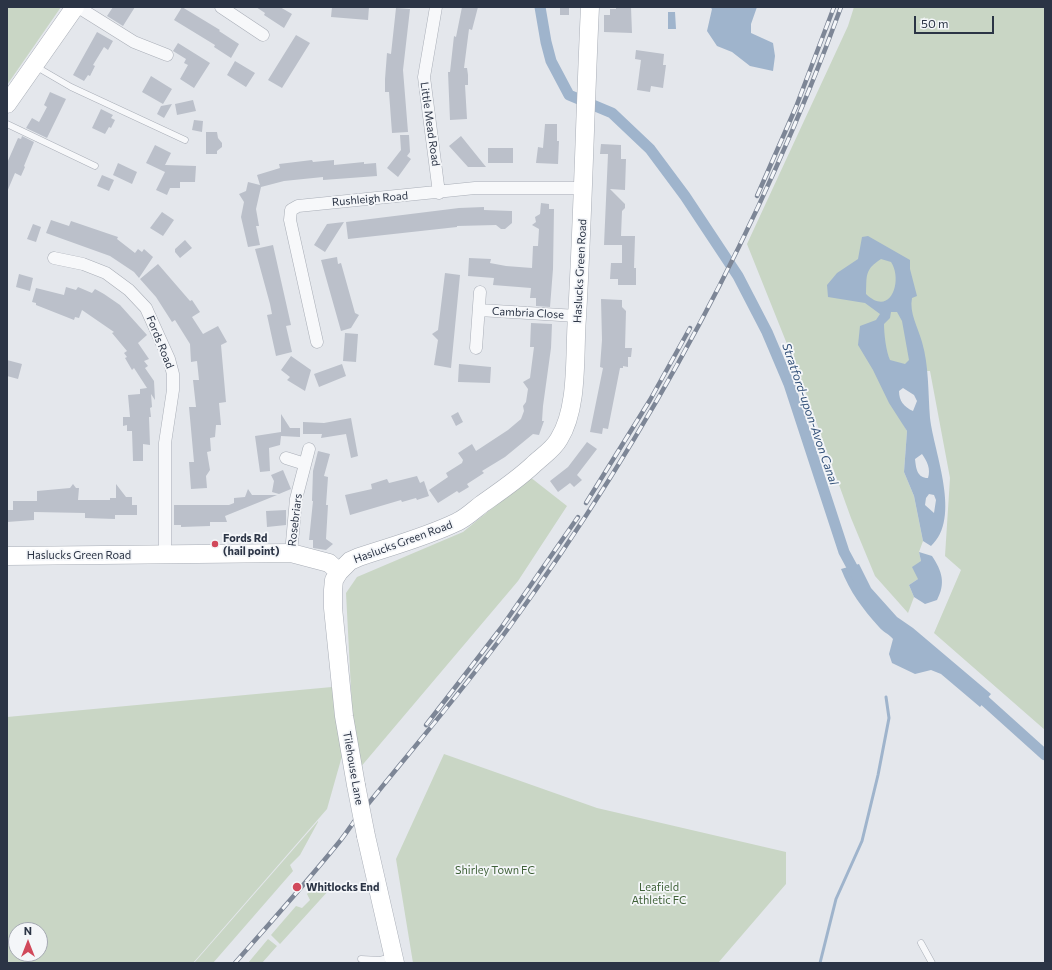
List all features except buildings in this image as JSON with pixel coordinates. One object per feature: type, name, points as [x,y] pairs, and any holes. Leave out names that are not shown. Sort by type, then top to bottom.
[{"type":"street","points":[[7,104],[75,7]]},
{"type":"street","points":[[78,7],[134,42],[167,55]]},
{"type":"street","points":[[221,7],[263,35]]},
{"type":"street","name":"Little Mead Road","points":[[436,7],[424,77],[439,193]]},
{"type":"street","name":"Haslucks Green Road","points":[[7,556],[291,553],[329,563],[339,572],[350,561],[359,557],[422,537],[459,521],[525,472],[559,441],[565,427],[570,408],[577,316],[584,188],[585,119],[590,7]]},
{"type":"street","name":"Rushleigh Road","points":[[317,342],[290,220],[291,210],[298,206],[439,193],[474,188],[584,188]]},
{"type":"street","name":"Fords Road","points":[[54,258],[83,264],[106,273],[129,290],[146,308],[169,359],[173,374],[173,390],[165,443],[164,555]]},
{"type":"street","points":[[476,348],[480,292]]},
{"type":"street","name":"Cambria Close","points":[[479,310],[577,316]]},
{"type":"street","name":"Rosebriars","points":[[291,553],[296,499],[309,449]]},
{"type":"street","points":[[286,458],[305,464]]},
{"type":"street","name":"Tilehouse Lane","points":[[339,572],[334,580],[333,608],[344,716],[366,836],[394,960]]},
{"type":"lane","points":[[34,65],[71,87],[185,140]]},
{"type":"lane","points":[[7,124],[95,166]]},
{"type":"lane","points":[[921,943],[932,963]]},
{"type":"lane","points":[[361,959],[394,960]]},
{"type":"green space","points":[[7,7],[61,7],[7,85]]},
{"type":"green space","points":[[854,7],[1045,7],[1045,730],[934,633],[961,570],[945,556],[950,478],[930,371],[874,370],[907,431],[904,472],[914,496],[923,541],[919,552],[921,561],[918,579],[909,585],[914,597],[908,613],[875,576],[851,518],[799,374],[747,244],[848,26]]},
{"type":"green space","points":[[530,477],[567,506],[518,581],[359,769],[353,728],[346,593],[357,577],[463,532]]},
{"type":"green space","points":[[332,687],[342,756],[327,809],[193,963],[7,963],[7,717]]},
{"type":"green space","points":[[444,754],[597,808],[786,852],[786,884],[718,963],[413,963],[396,859]]},
{"type":"green space","points":[[318,821],[300,855],[290,865],[293,871],[213,963],[194,963]]},
{"type":"green space","points":[[316,883],[329,890],[280,944],[271,935],[296,906],[302,908],[310,900],[307,894]]},
{"type":"green space","points":[[268,939],[277,946],[262,963],[248,963]]},
{"type":"water","points":[[710,7],[757,7],[751,24],[751,33],[773,43],[775,56],[773,71],[750,66],[732,52],[717,46],[707,31],[712,9]]},
{"type":"water","points":[[668,12],[675,12],[676,29],[668,29]]},
{"type":"water","points":[[868,236],[910,260],[910,269],[917,296],[912,298],[911,304],[914,320],[922,342],[926,360],[932,432],[944,485],[944,519],[940,534],[931,546],[923,541],[914,496],[904,472],[907,431],[889,403],[873,370],[858,345],[860,326],[876,320],[880,314],[865,303],[828,297],[827,285],[837,273],[858,259],[862,237]],"holes":[[[881,259],[891,262],[896,278],[892,294],[888,299],[882,302],[875,300],[866,294],[869,270]],[[891,312],[897,312],[902,321],[909,360],[905,364],[890,360],[889,357],[884,324],[890,318]],[[903,388],[914,395],[917,401],[913,411],[907,408],[903,403],[900,398],[899,391]],[[922,454],[928,465],[928,478],[921,476],[917,469],[915,459]],[[929,494],[934,495],[936,500],[934,513],[925,505],[926,498]]]},
{"type":"water","points":[[919,552],[932,556],[942,577],[940,594],[937,600],[925,604],[914,597],[909,585],[918,579],[912,567],[921,561]]},
{"type":"water","points":[[859,564],[871,588],[897,617],[913,628],[991,694],[980,707],[941,674],[931,670],[915,674],[892,663],[889,654],[893,639],[881,629],[862,606],[848,585],[841,569]]},
{"type":"waterway","name":"Stratford-upon-Avon Canal","points":[[540,7],[551,61],[569,95],[612,113],[650,149],[685,196],[738,276],[767,332],[789,384],[844,552],[858,578]]},
{"type":"waterway","name":"Stratford-upon-Avon Canal","points":[[975,692],[1045,755]]},
{"type":"waterway","points":[[820,963],[836,899],[862,841],[878,775],[889,718],[886,697]]},
{"type":"railway","points":[[757,196],[796,107],[834,7]]},
{"type":"railway","points":[[235,963],[327,857],[475,673],[561,554],[609,480],[654,405],[697,328],[738,249],[775,170],[841,7]]},
{"type":"railway","points":[[586,503],[650,400],[690,328]]},
{"type":"railway","points":[[426,725],[501,628],[578,517]]},
{"type":"place","name":"Fords Rd (hail point)","points":[[215,544]]},
{"type":"place","name":"Whitlocks End","points":[[297,887]]},
{"type":"park label","name":"Shirley Town FC","points":[[495,870]]},
{"type":"park label","name":"Leafield Athletic FC","points":[[659,893]]}]
